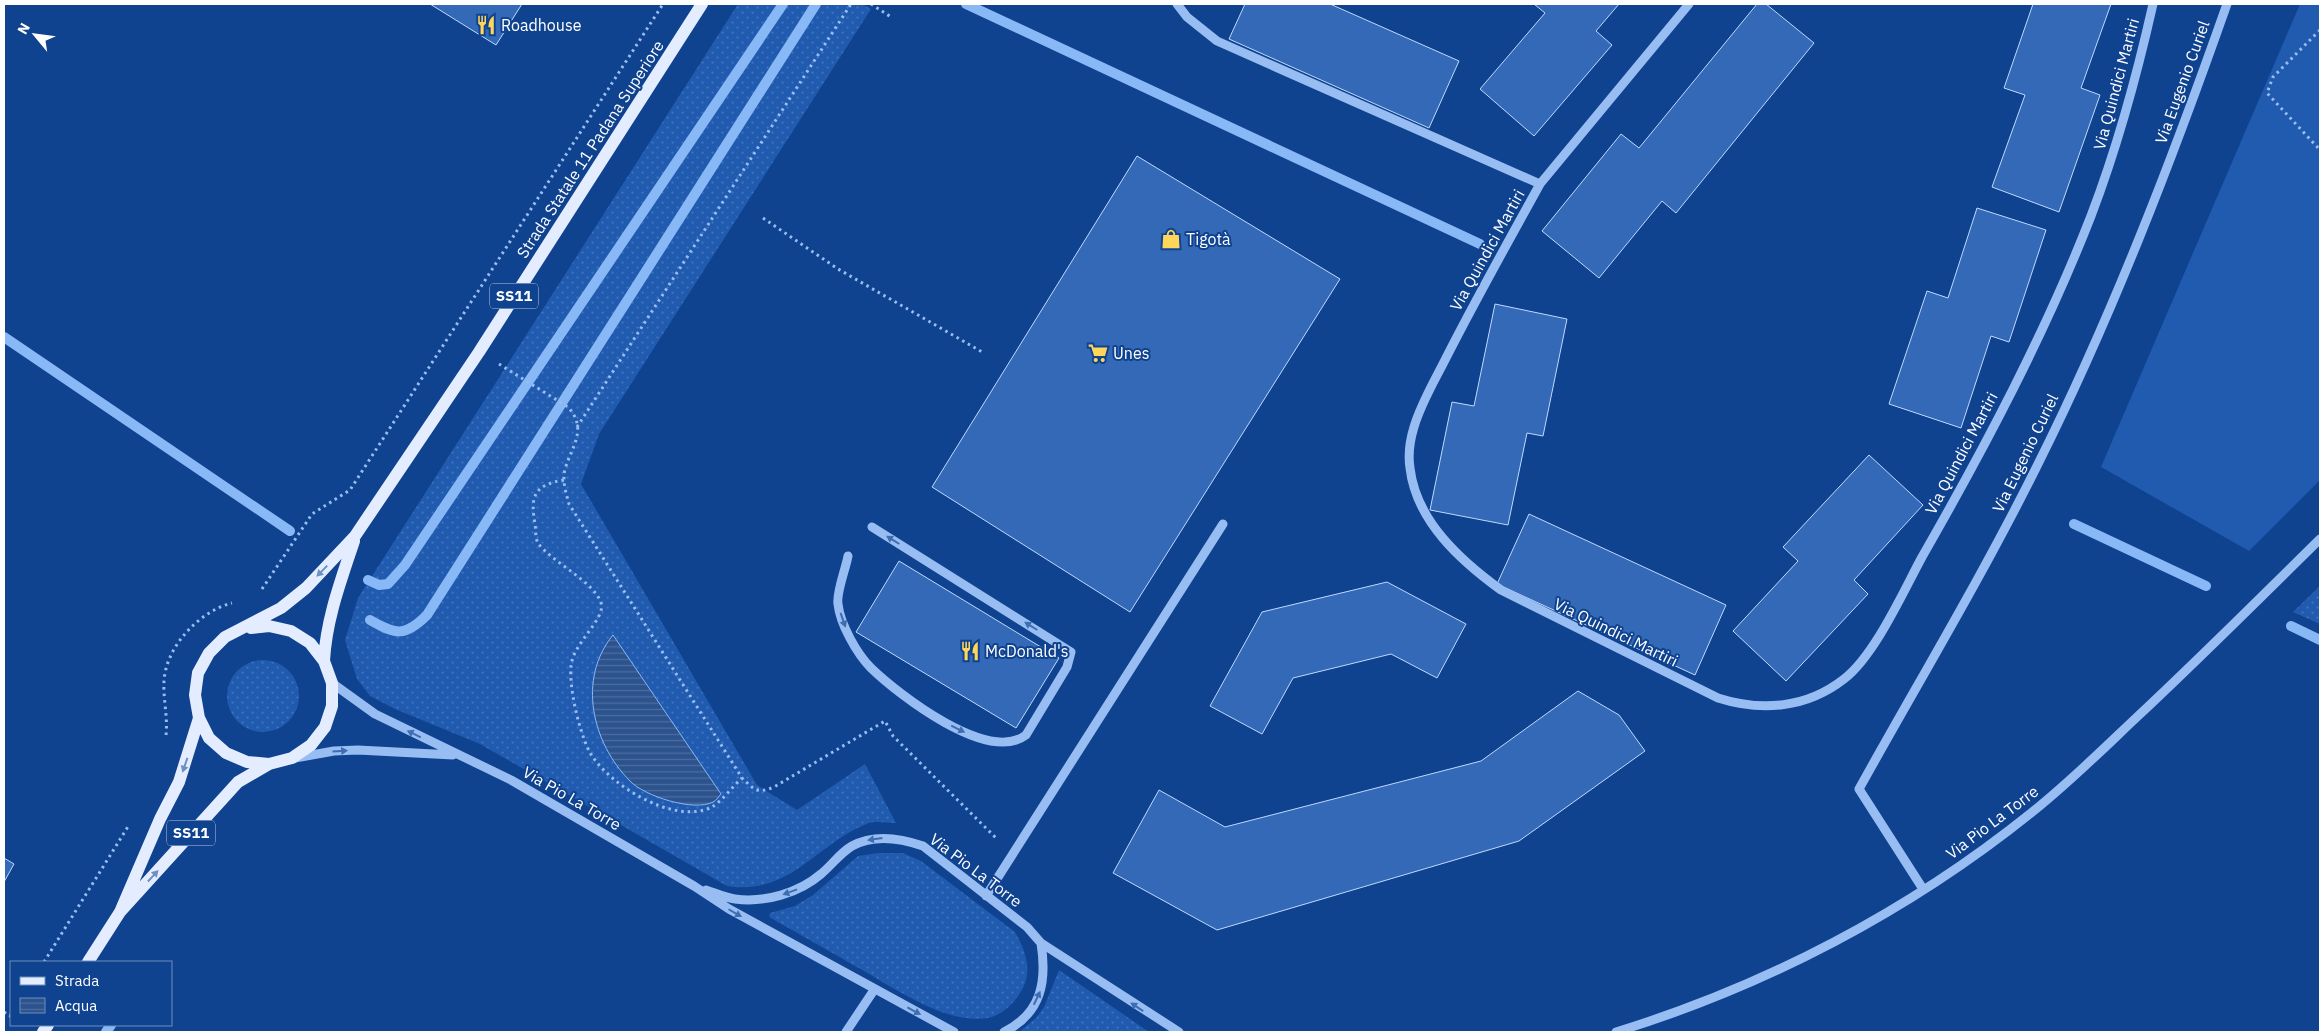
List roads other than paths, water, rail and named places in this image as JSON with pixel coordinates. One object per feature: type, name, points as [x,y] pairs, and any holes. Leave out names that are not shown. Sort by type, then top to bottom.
[{"type":"main road","name":"Strada Statale 11 Padana Superiore","points":[[270,764],[247,762],[226,753],[209,738],[198,718],[195,695],[198,673],[209,653],[226,637],[281,608],[306,588],[355,536],[479,352],[702,4]]},
{"type":"main road","name":"Strada Statale 11 Padana Superiore","points":[[324,661],[325,641],[335,596],[355,536]]},
{"type":"main road","name":"Strada Statale 11 Padana Superiore","points":[[120,912],[238,782],[270,764],[292,758],[311,745],[325,727],[332,706],[332,683],[324,661],[310,643],[291,631],[269,626],[246,628]]},
{"type":"main road","name":"Strada Statale 11 Padana Superiore","points":[[89,961],[120,912],[160,819],[179,782],[198,718]]},
{"type":"street","name":"Via Quindici Martiri","points":[[1177,4],[1196,26],[1224,44],[1540,184],[1462,327],[1414,427],[1409,456],[1410,469],[1413,483],[1423,507],[1436,529],[1469,566],[1518,600],[1718,698],[1735,704],[1767,708],[1800,701],[1829,690],[1846,678],[1868,651],[1958,495],[2064,280],[2092,214],[2119,131],[2152,4]]},
{"type":"street","points":[[1540,184],[1689,4]]},
{"type":"street","name":"Via Eugenio Curiel","points":[[1923,890],[1859,789],[1981,572],[2038,464],[2070,397],[2160,186],[2227,4]]},
{"type":"street","points":[[986,896],[1223,524]]},
{"type":"street","points":[[848,556],[837,604],[849,637],[870,667],[916,704],[947,724],[970,735],[1008,743],[1018,741],[1026,735],[1067,667],[1070,652],[872,527]]},
{"type":"street","name":"Via Pio La Torre","points":[[1616,1032],[1674,1012],[1774,971],[1829,944],[1923,890],[1982,851],[2046,801],[2185,672],[2320,539]]},
{"type":"street","name":"Via Pio La Torre","points":[[332,683],[375,714],[458,756],[511,780],[694,886],[729,909],[874,990],[954,1032]]},
{"type":"street","name":"Via Pio La Torre","points":[[292,758],[358,750],[458,756]]},
{"type":"street","name":"Via Pio La Torre","points":[[694,886],[734,899],[757,899],[785,894],[808,884],[820,876],[842,853],[853,846],[869,840],[886,838],[923,846],[1027,927],[1041,943],[1179,1032]]},
{"type":"street","points":[[1004,1032],[1027,1016],[1043,984],[1045,965],[1041,943]]},
{"type":"street","points":[[846,1032],[874,990]]},
{"type":"water","points":[[613,635],[721,794],[714,801],[705,805],[682,804],[646,792],[630,781],[617,766],[606,748],[598,730],[593,691],[595,671],[602,652]]},
{"type":"waterway","points":[[368,580],[379,585],[388,584],[405,565],[783,4]]},
{"type":"waterway","points":[[370,620],[387,629],[400,631],[412,627],[427,615],[816,4]]},
{"type":"waterway","points":[[966,4],[1480,244]]},
{"type":"waterway","points":[[4,337],[290,531]]},
{"type":"waterway","points":[[2074,524],[2206,586]]},
{"type":"waterway","points":[[2291,626],[2320,640]]},
{"type":"waterway","points":[[106,1032],[110,1026]]},
{"type":"place","name":"Roadhouse","points":[[486,25]]},
{"type":"place","name":"Tigotà","points":[[1171,239]]},
{"type":"place","name":"Unes","points":[[1098,353]]},
{"type":"place","name":"McDonald's","points":[[970,651]]}]
